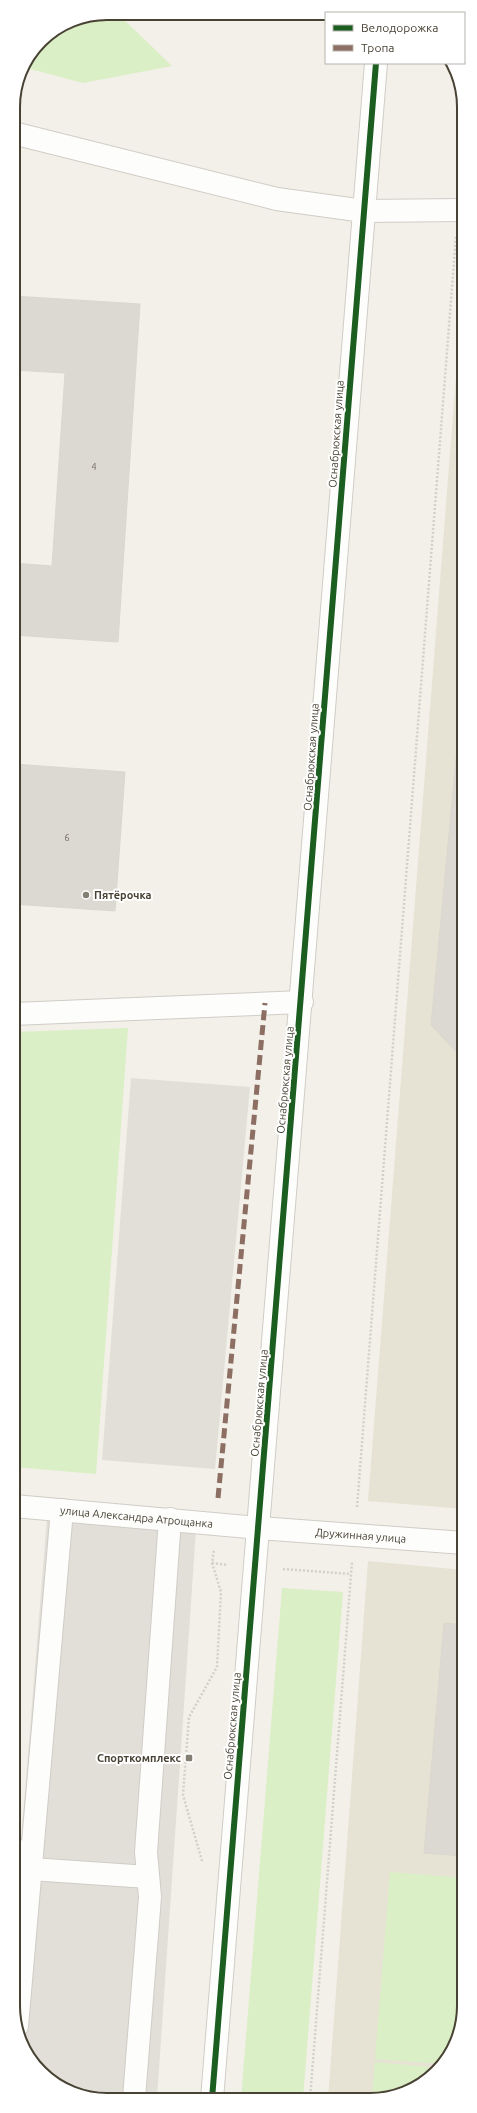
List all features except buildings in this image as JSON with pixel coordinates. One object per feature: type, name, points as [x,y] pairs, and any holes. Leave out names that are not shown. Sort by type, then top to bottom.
[{"type":"street","name":"Оснабрюкская улица","points":[[212,2093],[302,1002],[376,64]]},
{"type":"street","points":[[20,135],[277,199],[364,211],[457,210]]},
{"type":"street","points":[[20,1014],[302,1002]]},
{"type":"street","name":"улица Александра Атрощанка","points":[[20,1506],[259,1528]]},
{"type":"street","points":[[20,1970],[26,1857],[62,1510]]},
{"type":"street","points":[[134,2093],[150,1897],[146,1852],[170,1519]]},
{"type":"street","name":"Дружинная улица","points":[[259,1528],[457,1542]]},
{"type":"street","points":[[26,1857],[148,1877]]},
{"type":"path","points":[[310,2093],[353,1535],[457,237]]},
{"type":"path","points":[[204,1867],[182,1795],[189,1717],[217,1668],[221,1592],[212,1563],[216,1523]]},
{"type":"shaded area","points":[[457,364],[457,1508],[368,1501]]},
{"type":"shaded area","points":[[131,1078],[250,1087],[215,1469],[102,1460]]},
{"type":"shaded area","points":[[47,1518],[196,1530],[157,2093],[107,2093],[79,2088],[54,2075],[42,2063],[29,2044],[23,2028],[20,2006],[20,1853]]},
{"type":"shaded area","points":[[368,1561],[457,1569],[457,2011],[454,2028],[448,2044],[435,2063],[423,2075],[408,2084],[381,2092],[328,2093]]},
{"type":"green space","points":[[102,20],[124,20],[172,66],[83,83],[29,69],[38,54],[59,35],[69,29],[90,22]]},
{"type":"green space","points":[[128,1028],[96,1474],[20,1468],[20,1032]]},
{"type":"green space","points":[[282,1588],[343,1592],[303,2093],[241,2093]]},
{"type":"green space","points":[[390,1872],[457,1877],[457,2011],[454,2028],[448,2044],[435,2063],[375,2059]]},
{"type":"green space","points":[[375,2062],[431,2067],[423,2075],[408,2084],[387,2091],[373,2093]]},
{"type":"marked path","points":[[218,1498],[265,1003]]},
{"type":"cycle path","points":[[212,2093],[376,64]]},
{"type":"place","name":"Пятёрочка","points":[[86,895]]},
{"type":"place","name":"Спорткомплекс","points":[[189,1758]]}]
